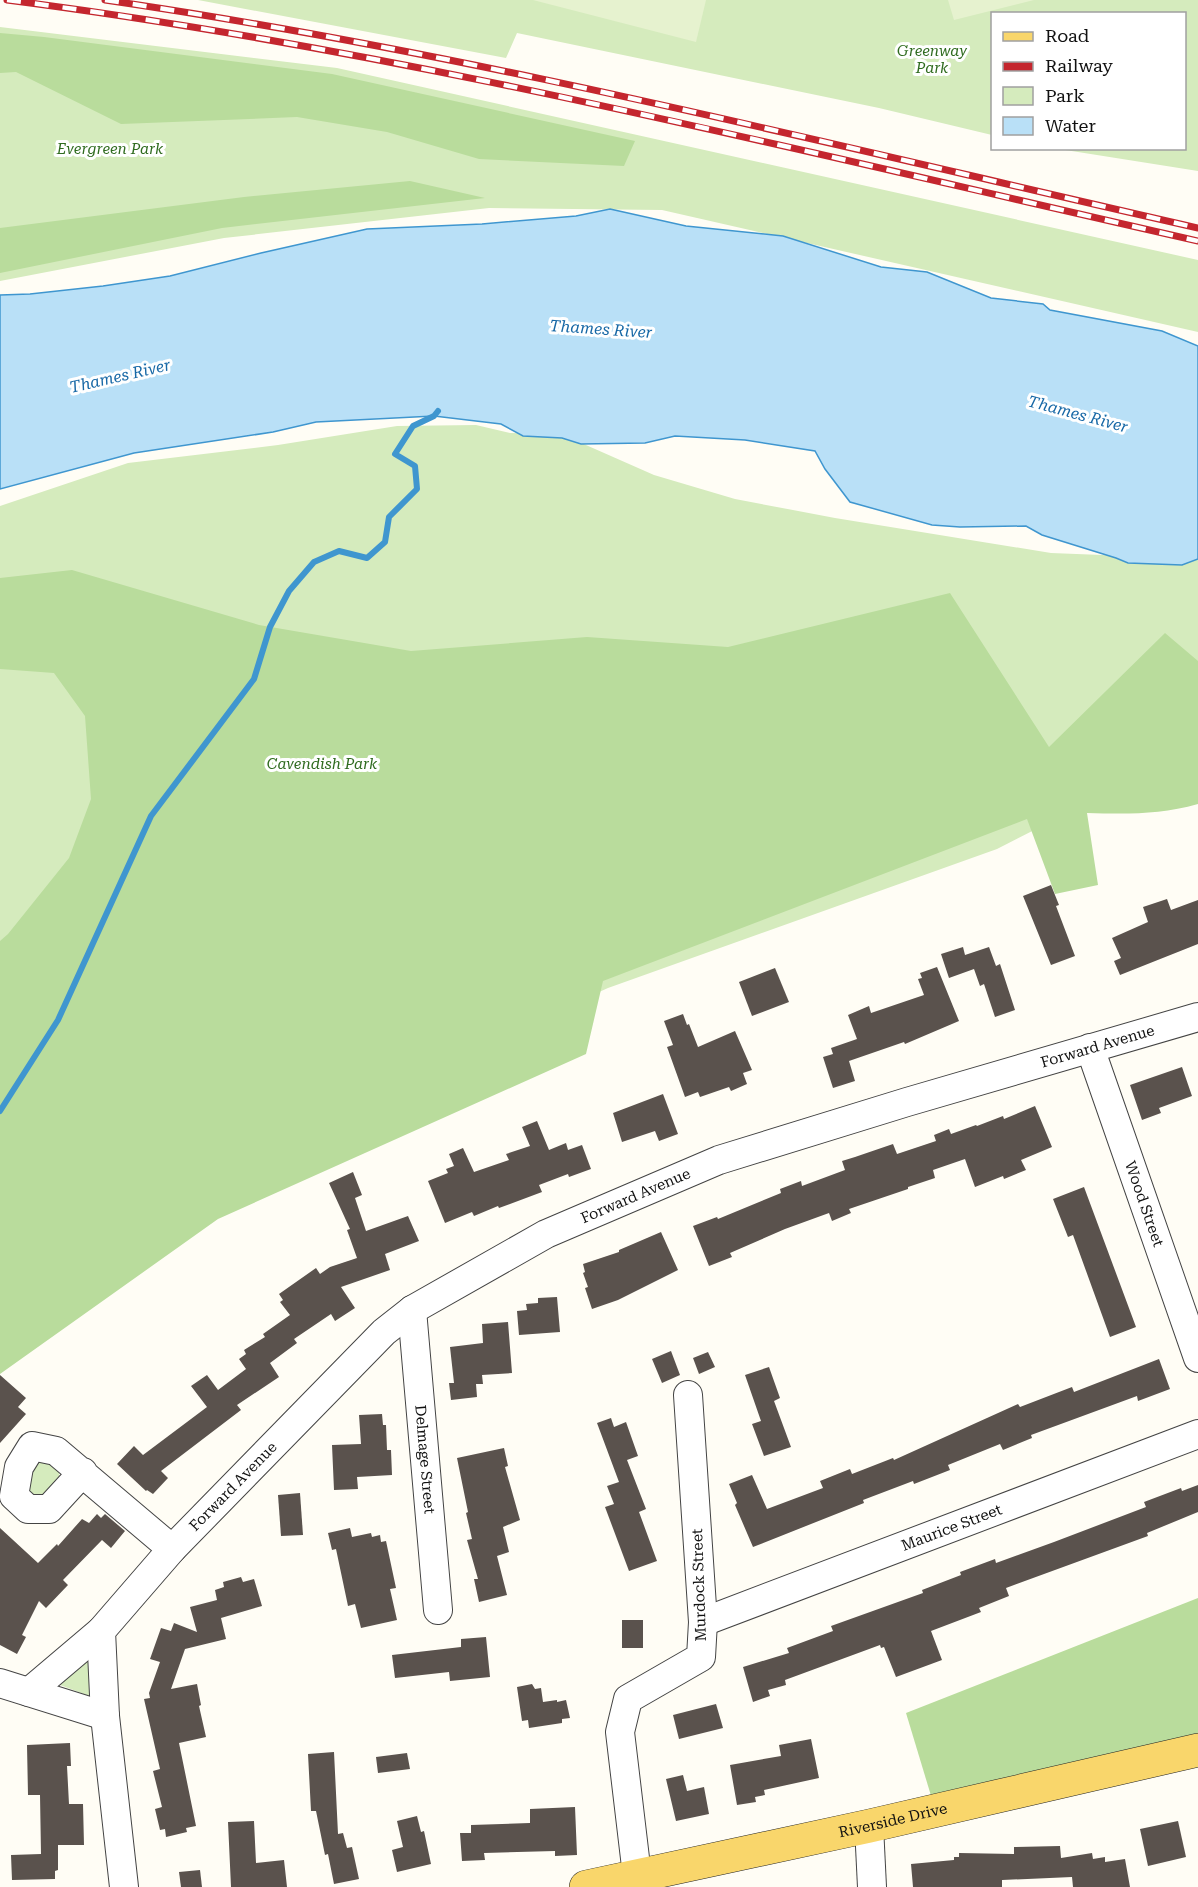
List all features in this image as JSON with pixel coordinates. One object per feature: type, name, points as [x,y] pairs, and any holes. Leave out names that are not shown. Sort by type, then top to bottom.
[{"type":"main road","name":"Riverside Drive","points":[[586,1887],[869,1826],[1198,1750]]},
{"type":"street","name":"Forward Avenue","points":[[29,1692],[101,1632],[172,1549],[384,1332],[412,1310],[546,1234],[719,1160],[1198,1017]]},
{"type":"street","name":"Wood Street","points":[[1090,1048],[1198,1358]]},
{"type":"street","name":"Delmage Street","points":[[412,1310],[438,1610]]},
{"type":"street","name":"Murdock Street","points":[[637,1875],[620,1732],[628,1699],[701,1657],[703,1622],[688,1395]]},
{"type":"street","name":"Maurice Street","points":[[703,1622],[1198,1434]]},
{"type":"street","points":[[83,1472],[172,1549]]},
{"type":"street","points":[[101,1632],[105,1716],[124,1887]]},
{"type":"street","points":[[0,1683],[105,1716]]},
{"type":"street","points":[[869,1826],[872,1887]]},
{"type":"green space","name":"Greenway Park","points":[[198,0],[1198,0],[1198,171],[1065,150],[1186,150],[1186,12],[991,12],[991,135],[879,108],[517,33],[506,58]]},
{"type":"green space","points":[[533,0],[706,0],[696,42]]},
{"type":"green space","points":[[948,0],[1034,0],[954,20]]},
{"type":"green space","name":"Evergreen Park","points":[[0,27],[337,68],[1198,260],[1198,332],[662,210],[489,208],[224,238],[0,281]]},
{"type":"green space","points":[[0,33],[332,74],[635,141],[624,166],[479,159],[387,132],[297,117],[121,124],[16,72],[0,73]]},
{"type":"green space","points":[[410,181],[485,198],[222,228],[0,273],[0,228],[244,197]]},
{"type":"green space","name":"Cavendish Park","points":[[476,425],[510,433],[561,434],[654,475],[735,499],[835,518],[1051,553],[1153,557],[1198,545],[1198,747],[997,849],[608,988],[372,1094],[0,1352],[0,506],[128,463],[278,445],[397,426]]},
{"type":"green space","name":"Cavendish Park","points":[[72,570],[259,625],[411,651],[587,637],[728,647],[950,593],[1049,747],[1165,633],[1198,661],[1198,804],[1156,812],[1087,813],[1098,885],[1055,894],[1027,819],[603,981],[586,1054],[218,1219],[0,1374],[0,941],[69,858],[91,799],[85,716],[54,673],[0,669],[0,578]]},
{"type":"green space","points":[[46,1457],[58,1465],[60,1481],[41,1500],[29,1499],[22,1476],[33,1463]]},
{"type":"green space","points":[[1198,1598],[1198,1736],[932,1799],[906,1713]]},
{"type":"green space","points":[[86,1661],[96,1665],[92,1697],[60,1685]]},
{"type":"water","name":"Thames River","points":[[610,209],[686,226],[783,236],[881,267],[927,272],[991,298],[1043,304],[1050,310],[1162,331],[1198,346],[1198,559],[1182,565],[1128,563],[1042,535],[1026,526],[932,525],[850,502],[825,469],[815,451],[745,440],[675,436],[645,443],[581,444],[562,438],[523,436],[501,424],[434,416],[316,422],[273,432],[134,453],[0,489],[0,295],[103,286],[170,276],[367,229],[482,224],[576,216]]},
{"type":"building","points":[[1051,885],[1059,905],[1056,906],[1075,956],[1051,965],[1023,896]]},
{"type":"building","points":[[1167,899],[1171,910],[1198,900],[1198,944],[1120,975],[1114,961],[1121,958],[1112,938],[1148,922],[1143,907]]},
{"type":"building","points":[[963,947],[965,955],[989,947],[996,966],[1000,964],[1015,1010],[995,1017],[984,984],[980,986],[974,969],[949,978],[941,954]]},
{"type":"building","points":[[937,967],[959,1021],[905,1044],[904,1042],[849,1061],[855,1081],[833,1088],[823,1057],[833,1054],[831,1048],[857,1039],[848,1015],[869,1006],[871,1013],[924,995],[918,979],[922,978],[920,973]]},
{"type":"building","points":[[775,968],[789,1002],[752,1016],[739,982]]},
{"type":"building","points":[[683,1014],[698,1047],[735,1031],[752,1070],[743,1073],[747,1084],[731,1091],[729,1087],[700,1097],[698,1092],[685,1097],[667,1047],[673,1045],[664,1021]]},
{"type":"building","points":[[1182,1067],[1192,1096],[1159,1108],[1161,1113],[1142,1120],[1130,1085]]},
{"type":"building","points":[[663,1094],[678,1134],[659,1141],[655,1131],[622,1142],[613,1113]]},
{"type":"building","points":[[1035,1106],[1052,1147],[1021,1160],[1026,1170],[975,1187],[965,1159],[933,1170],[935,1178],[849,1209],[851,1213],[832,1221],[829,1213],[785,1229],[730,1253],[732,1257],[709,1266],[693,1226],[717,1217],[718,1219],[781,1193],[780,1189],[801,1181],[802,1186],[845,1170],[842,1161],[893,1144],[897,1154],[936,1141],[934,1135],[949,1129],[951,1134],[1003,1116],[1004,1119]]},
{"type":"building","points":[[537,1121],[549,1150],[566,1143],[568,1150],[582,1145],[591,1169],[569,1177],[568,1174],[539,1185],[542,1192],[499,1208],[498,1206],[474,1216],[472,1212],[445,1223],[428,1181],[448,1173],[446,1169],[454,1166],[449,1154],[463,1148],[474,1172],[509,1160],[506,1154],[530,1146],[522,1127]]},
{"type":"building","points":[[353,1172],[362,1195],[355,1198],[366,1231],[408,1216],[419,1241],[385,1254],[390,1270],[341,1287],[355,1308],[335,1321],[331,1314],[294,1339],[297,1343],[270,1363],[279,1377],[237,1405],[241,1410],[161,1471],[168,1478],[153,1494],[146,1491],[117,1464],[134,1446],[143,1455],[207,1407],[191,1386],[207,1375],[218,1390],[246,1369],[239,1359],[246,1354],[244,1350],[265,1337],[263,1334],[290,1315],[280,1302],[283,1300],[279,1294],[316,1268],[320,1274],[330,1267],[357,1258],[347,1230],[350,1229],[329,1183]]},
{"type":"building","points":[[1084,1187],[1136,1327],[1110,1337],[1073,1235],[1068,1237],[1053,1199]]},
{"type":"building","points":[[661,1232],[678,1270],[618,1300],[592,1309],[585,1288],[588,1287],[583,1273],[585,1272],[583,1264],[619,1252],[619,1250]]},
{"type":"building","points":[[557,1297],[560,1332],[519,1335],[517,1311],[527,1310],[526,1304],[538,1303],[538,1298]]},
{"type":"building","points":[[508,1322],[512,1373],[482,1375],[483,1384],[476,1384],[477,1397],[451,1400],[449,1383],[454,1383],[450,1347],[483,1343],[482,1324]]},
{"type":"building","points":[[671,1351],[680,1375],[662,1383],[652,1359]]},
{"type":"building","points":[[708,1352],[715,1367],[699,1374],[693,1358]]},
{"type":"building","points":[[1159,1359],[1170,1389],[1138,1401],[1137,1396],[1031,1435],[1032,1438],[1003,1450],[1000,1444],[948,1465],[950,1470],[863,1500],[864,1503],[753,1547],[735,1505],[737,1503],[729,1484],[752,1475],[767,1509],[823,1488],[820,1481],[850,1469],[852,1474],[893,1458],[894,1460],[1018,1404],[1020,1407],[1072,1387],[1074,1392]]},
{"type":"building","points":[[769,1367],[780,1398],[774,1401],[791,1447],[764,1456],[752,1424],[761,1421],[745,1375]]},
{"type":"building","points":[[0,1375],[26,1398],[18,1407],[26,1414],[0,1443]]},
{"type":"building","points":[[382,1414],[383,1425],[386,1425],[387,1450],[391,1450],[392,1475],[357,1477],[358,1489],[334,1490],[332,1445],[361,1444],[359,1415]]},
{"type":"building","points":[[611,1418],[614,1427],[626,1422],[638,1456],[627,1460],[646,1509],[639,1512],[657,1561],[629,1571],[605,1507],[614,1504],[607,1486],[619,1482],[597,1423]]},
{"type":"building","points":[[504,1448],[508,1466],[505,1467],[520,1520],[503,1527],[509,1552],[497,1556],[507,1595],[479,1602],[474,1579],[478,1579],[467,1540],[472,1539],[466,1513],[468,1512],[457,1458]]},
{"type":"building","points":[[1198,1485],[1198,1512],[1147,1533],[1148,1536],[1006,1588],[1009,1596],[979,1608],[981,1612],[931,1631],[942,1660],[896,1677],[884,1647],[881,1648],[880,1645],[785,1680],[786,1685],[768,1690],[770,1696],[753,1702],[743,1667],[789,1653],[787,1648],[833,1631],[831,1626],[923,1593],[922,1590],[961,1575],[960,1572],[995,1559],[996,1563],[1054,1542],[1146,1507],[1144,1502],[1181,1488],[1182,1491]]},
{"type":"building","points":[[300,1493],[303,1535],[281,1536],[278,1495]]},
{"type":"building","points":[[97,1514],[101,1518],[105,1514],[125,1531],[111,1548],[102,1540],[63,1580],[68,1585],[46,1608],[39,1601],[22,1635],[26,1637],[17,1654],[0,1645],[0,1528],[38,1563],[57,1544],[58,1546],[82,1519],[89,1523]]},
{"type":"building","points":[[350,1528],[352,1537],[371,1533],[372,1537],[380,1535],[381,1542],[386,1541],[396,1588],[390,1589],[397,1620],[361,1628],[355,1604],[348,1606],[336,1549],[332,1550],[328,1533]]},
{"type":"building","points":[[241,1577],[243,1582],[254,1579],[262,1606],[221,1618],[226,1639],[185,1649],[171,1689],[197,1684],[206,1737],[179,1743],[196,1826],[186,1828],[187,1832],[166,1837],[165,1829],[160,1830],[155,1809],[162,1807],[153,1771],[160,1769],[144,1699],[150,1698],[149,1693],[160,1662],[150,1659],[161,1628],[171,1631],[174,1623],[197,1632],[190,1607],[217,1600],[215,1590],[224,1587],[223,1582]]},
{"type":"building","points":[[622,1620],[643,1620],[643,1648],[622,1648]]},
{"type":"building","points":[[486,1637],[490,1677],[450,1681],[449,1672],[395,1678],[392,1655],[461,1647],[461,1639]]},
{"type":"building","points":[[532,1684],[535,1689],[541,1688],[543,1702],[566,1700],[570,1718],[562,1719],[562,1723],[529,1728],[528,1720],[522,1721],[517,1687]]},
{"type":"building","points":[[716,1704],[723,1728],[679,1739],[673,1715]]},
{"type":"building","points":[[811,1739],[819,1778],[764,1790],[765,1795],[755,1797],[756,1802],[737,1805],[730,1765],[781,1756],[779,1745]]},
{"type":"building","points":[[70,1743],[71,1766],[67,1766],[69,1804],[83,1804],[84,1845],[58,1845],[58,1870],[55,1871],[55,1879],[12,1880],[11,1855],[41,1854],[40,1795],[28,1795],[27,1745]]},
{"type":"building","points":[[334,1752],[338,1834],[343,1833],[347,1848],[352,1847],[359,1879],[334,1884],[316,1811],[311,1811],[308,1754]]},
{"type":"building","points":[[407,1753],[410,1769],[378,1773],[376,1757]]},
{"type":"building","points":[[683,1775],[687,1791],[704,1787],[709,1814],[676,1821],[666,1779]]},
{"type":"building","points":[[575,1807],[577,1855],[555,1856],[555,1851],[484,1853],[485,1860],[462,1861],[460,1833],[471,1833],[471,1825],[530,1823],[530,1809]]},
{"type":"building","points":[[417,1816],[421,1832],[424,1831],[431,1864],[397,1872],[392,1850],[403,1847],[397,1821]]},
{"type":"building","points":[[254,1821],[256,1863],[284,1860],[287,1887],[231,1887],[228,1822]]},
{"type":"building","points":[[1178,1821],[1186,1857],[1148,1866],[1140,1829]]},
{"type":"building","points":[[1060,1846],[1061,1858],[1092,1853],[1093,1859],[1105,1857],[1105,1862],[1125,1859],[1130,1887],[1073,1887],[1072,1877],[1002,1880],[1002,1887],[913,1887],[911,1864],[954,1860],[954,1857],[959,1857],[959,1853],[1014,1854],[1014,1847]]},
{"type":"building","points":[[200,1870],[202,1887],[181,1887],[179,1872]]},
{"type":"waterway","points":[[0,1111],[58,1020],[151,816],[254,679],[270,627],[289,591],[314,562],[339,551],[367,558],[385,542],[389,517],[417,489],[415,466],[395,454],[413,426],[434,416],[438,411]]},
{"type":"railway","points":[[7,0],[157,21],[456,75],[754,139],[1198,241]]},
{"type":"railway","points":[[105,0],[380,46],[517,74],[654,103],[1198,228]]}]
